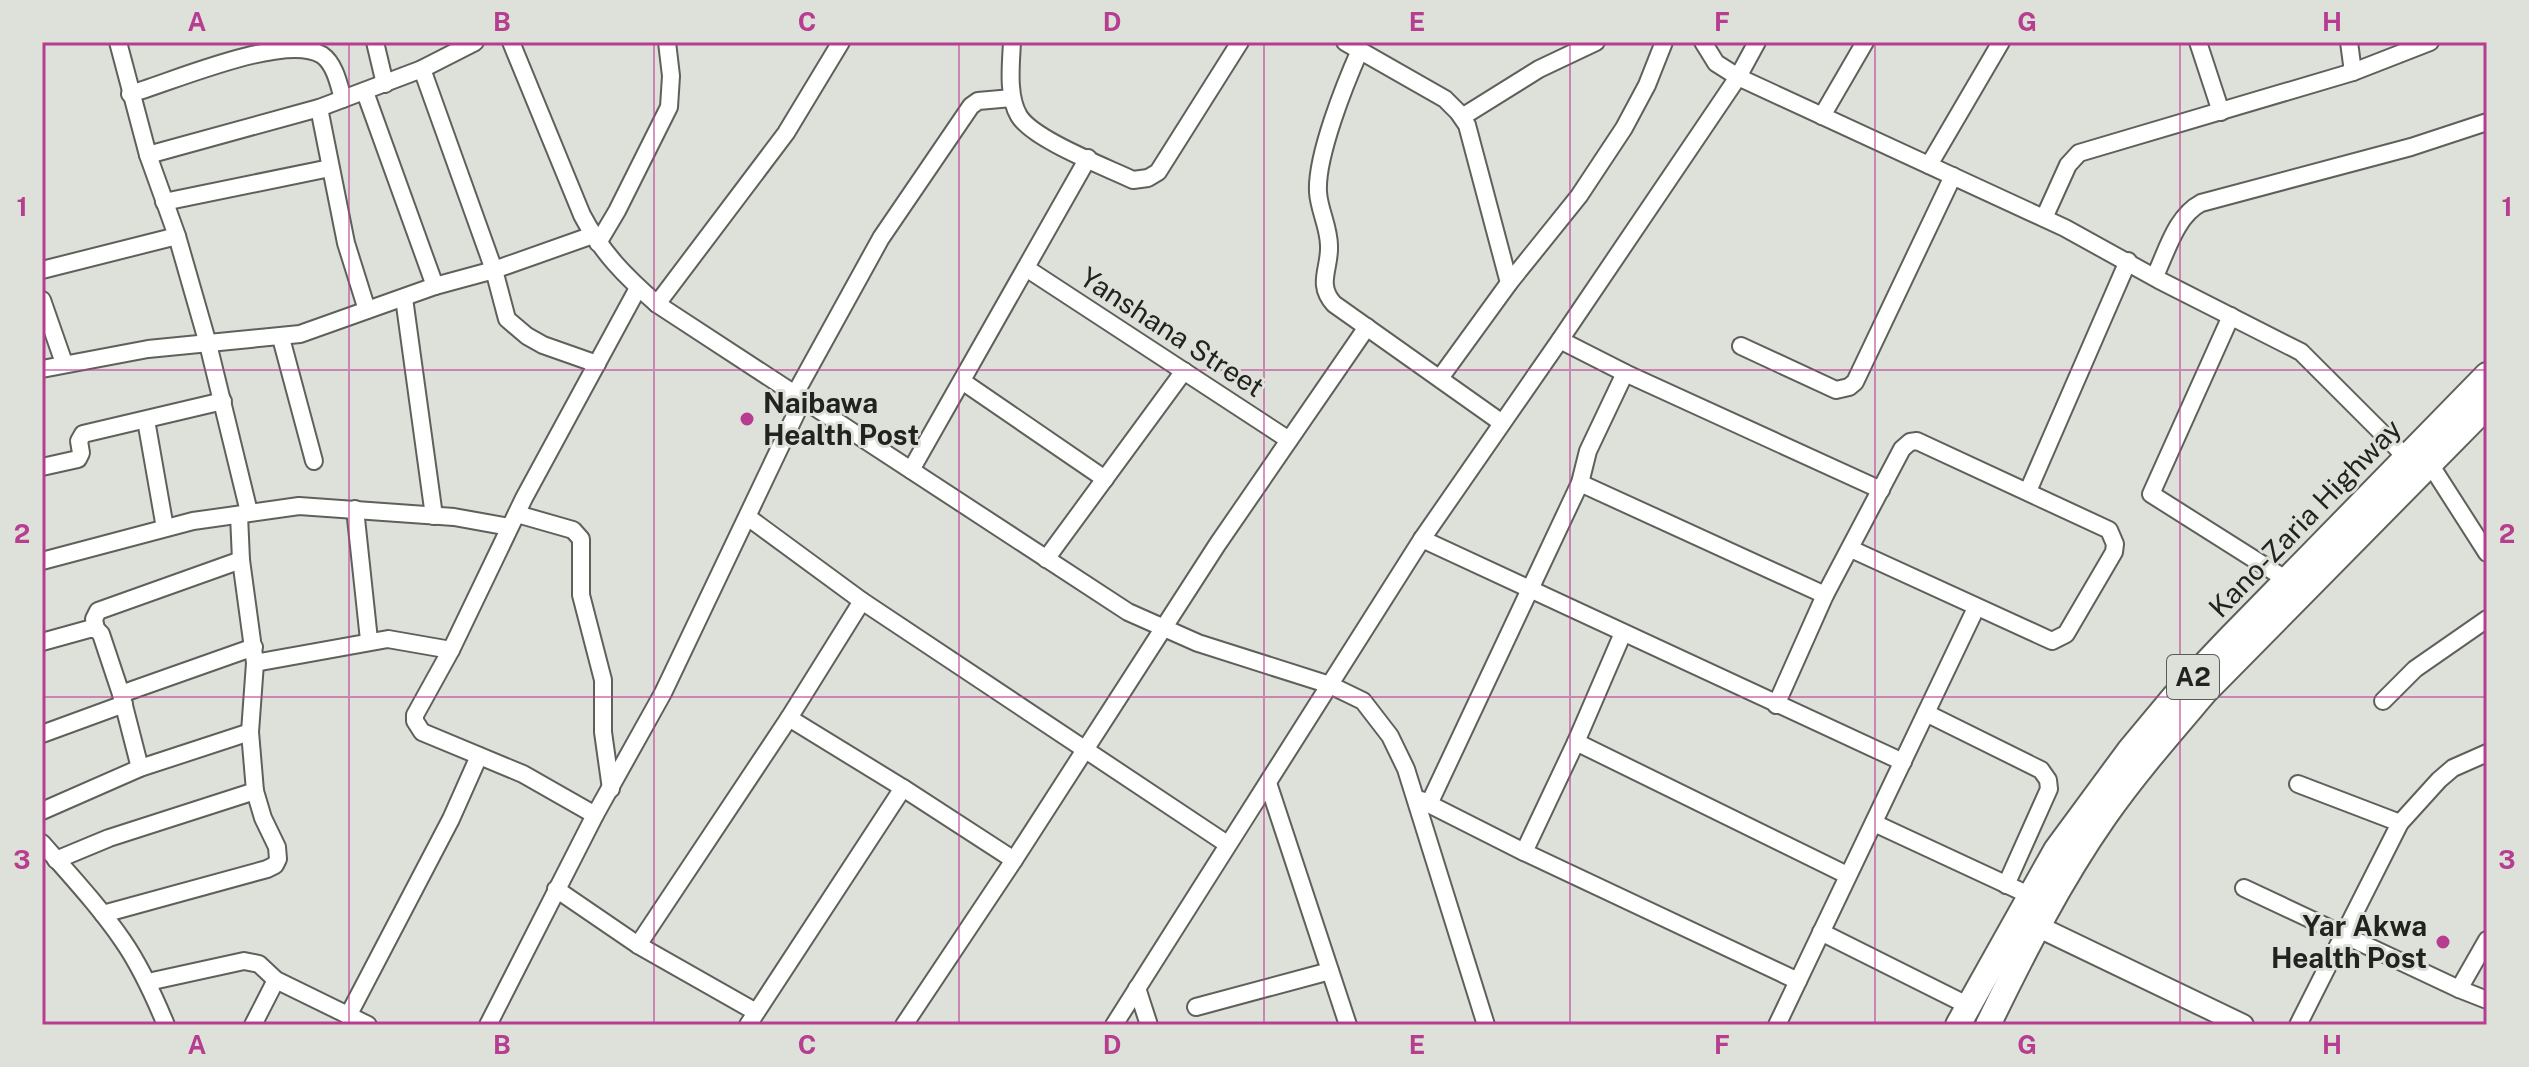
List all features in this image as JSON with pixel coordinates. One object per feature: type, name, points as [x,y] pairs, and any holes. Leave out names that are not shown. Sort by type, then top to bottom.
[{"type":"highway","name":"Kano-Zaria Highway","points":[[1988,1025],[2037,926],[2106,815],[2205,692],[2418,460],[2487,375]]},
{"type":"highway","name":"Kano-Zaria Highway","points":[[1963,1015],[2064,838],[2174,697],[2287,580],[2418,460],[2487,406]]},
{"type":"main road","points":[[2037,926],[2236,1023]]},
{"type":"street","points":[[103,914],[275,865],[278,859],[277,847],[263,818],[255,791],[250,732],[254,655],[241,560],[244,513],[223,401],[177,236],[130,94],[118,42]]},
{"type":"street","points":[[375,42],[385,84]]},
{"type":"street","points":[[148,155],[319,108],[422,69],[475,42]]},
{"type":"street","points":[[511,42],[582,215],[595,239],[622,274],[657,304],[1128,612],[1198,643],[1330,685],[1363,701],[1390,736],[1422,801],[1486,1025]]},
{"type":"street","points":[[42,369],[148,349],[300,334],[435,286],[595,239],[617,211],[669,107],[671,76],[667,42]]},
{"type":"street","points":[[657,304],[786,133],[841,42]]},
{"type":"street","points":[[1012,42],[1012,98],[1019,117],[1040,136],[1133,180],[1148,178],[1158,172],[1240,42]]},
{"type":"street","points":[[1462,117],[1539,69],[1596,42]]},
{"type":"street","points":[[1440,378],[1509,283],[1579,196],[1624,128],[1647,85],[1664,42]]},
{"type":"street","points":[[1703,42],[1716,63],[1738,77],[2044,218],[2301,352],[2418,460],[2487,553]]},
{"type":"street","points":[[1114,1025],[1422,539],[1738,77],[1757,42]]},
{"type":"street","points":[[1822,116],[1865,42]]},
{"type":"street","points":[[1929,165],[2001,42]]},
{"type":"street","points":[[2198,42],[2221,112]]},
{"type":"street","points":[[2349,42],[2353,72]]},
{"type":"street","points":[[2044,218],[2068,165],[2079,153],[2353,72],[2430,42]]},
{"type":"street","points":[[1502,423],[1334,304],[1325,294],[1324,281],[1330,249],[1318,188],[1352,46],[1445,99],[1462,117],[1467,125],[1509,283]]},
{"type":"street","points":[[130,94],[252,48],[295,48],[324,56],[333,67],[343,99]]},
{"type":"street","points":[[422,69],[494,270],[507,319],[543,345],[597,364]]},
{"type":"street","points":[[365,92],[435,286]]},
{"type":"street","points":[[495,1022],[556,889],[663,693],[749,518],[799,397],[881,238],[971,106],[978,101],[1012,98]]},
{"type":"street","points":[[319,108],[346,243],[367,310]]},
{"type":"street","points":[[2155,276],[2180,222],[2191,208],[2201,203],[2411,147],[2487,122]]},
{"type":"street","points":[[911,470],[1088,158]]},
{"type":"street","points":[[164,202],[330,168]]},
{"type":"street","points":[[1741,346],[1836,390],[1849,387],[1855,382],[1953,176]]},
{"type":"street","points":[[42,270],[177,236]]},
{"type":"street","points":[[2028,491],[2128,261]]},
{"type":"street","name":"Yanshana Street","points":[[1026,268],[1289,440]]},
{"type":"street","points":[[595,815],[523,774],[422,732],[415,715],[451,650],[513,520],[638,288]]},
{"type":"street","points":[[404,298],[434,516]]},
{"type":"street","points":[[42,300],[64,363]]},
{"type":"street","points":[[2231,316],[2151,494],[2287,580]]},
{"type":"street","points":[[904,1025],[1084,748],[1367,327]]},
{"type":"street","points":[[281,338],[314,461]]},
{"type":"street","points":[[1560,340],[1881,490]]},
{"type":"street","points":[[1046,559],[1184,371]]},
{"type":"street","points":[[1422,801],[1580,483],[1588,451],[1625,373]]},
{"type":"street","points":[[962,381],[1105,479]]},
{"type":"street","points":[[42,467],[78,459],[81,453],[79,441],[83,434],[223,401]]},
{"type":"street","points":[[146,420],[165,528]]},
{"type":"street","points":[[1776,705],[1825,595],[1902,449],[1910,442],[1917,441],[2109,530],[2115,544],[2114,552],[2066,634],[2052,641],[1851,549]]},
{"type":"street","points":[[1580,483],[1825,595]]},
{"type":"street","points":[[42,561],[165,528],[299,506],[513,520],[573,530],[581,539],[581,595],[603,680],[603,732],[611,789]]},
{"type":"street","points":[[355,509],[369,640]]},
{"type":"street","points":[[749,518],[862,601],[1227,844]]},
{"type":"street","points":[[1422,539],[1903,762]]},
{"type":"street","points":[[140,768],[122,699],[94,619],[98,611],[241,560]]},
{"type":"street","points":[[638,945],[789,718],[862,601]]},
{"type":"street","points":[[1777,1025],[1976,608]]},
{"type":"street","points":[[2383,701],[2415,669],[2487,619]]},
{"type":"street","points":[[42,642],[96,629]]},
{"type":"street","points":[[1524,852],[1623,633]]},
{"type":"street","points":[[42,734],[122,699],[254,655],[369,640],[406,640],[451,650]]},
{"type":"street","points":[[1926,713],[2041,770],[2048,780],[2049,789],[2006,885]]},
{"type":"street","points":[[789,718],[1014,860]]},
{"type":"street","points":[[42,810],[140,768],[250,732]]},
{"type":"street","points":[[1576,742],[1847,875]]},
{"type":"street","points":[[2298,1025],[2400,823],[2446,774],[2487,753]]},
{"type":"street","points":[[348,1016],[451,819],[479,756]]},
{"type":"street","points":[[1268,783],[1348,1025]]},
{"type":"street","points":[[2298,784],[2400,823]]},
{"type":"street","points":[[556,889],[752,1019],[903,788]]},
{"type":"street","points":[[56,860],[109,838],[255,791]]},
{"type":"street","points":[[1422,801],[1798,981]]},
{"type":"street","points":[[1874,823],[2029,895]]},
{"type":"street","points":[[42,843],[103,914],[148,982],[166,1025]]},
{"type":"street","points":[[2244,888],[2487,1000]]},
{"type":"street","points":[[1821,932],[1963,1015]]},
{"type":"street","points":[[2459,989],[2487,940]]},
{"type":"street","points":[[148,982],[244,961],[259,964],[276,980],[368,1025]]},
{"type":"street","points":[[1196,1007],[1330,971]]},
{"type":"street","points":[[253,1025],[276,980]]},
{"type":"street","points":[[1137,988],[1149,1025]]},
{"type":"place","name":"Naibawa Health Post","points":[[747,419]]},
{"type":"place","name":"Yar Akwa Health Post","points":[[2443,942]]}]
